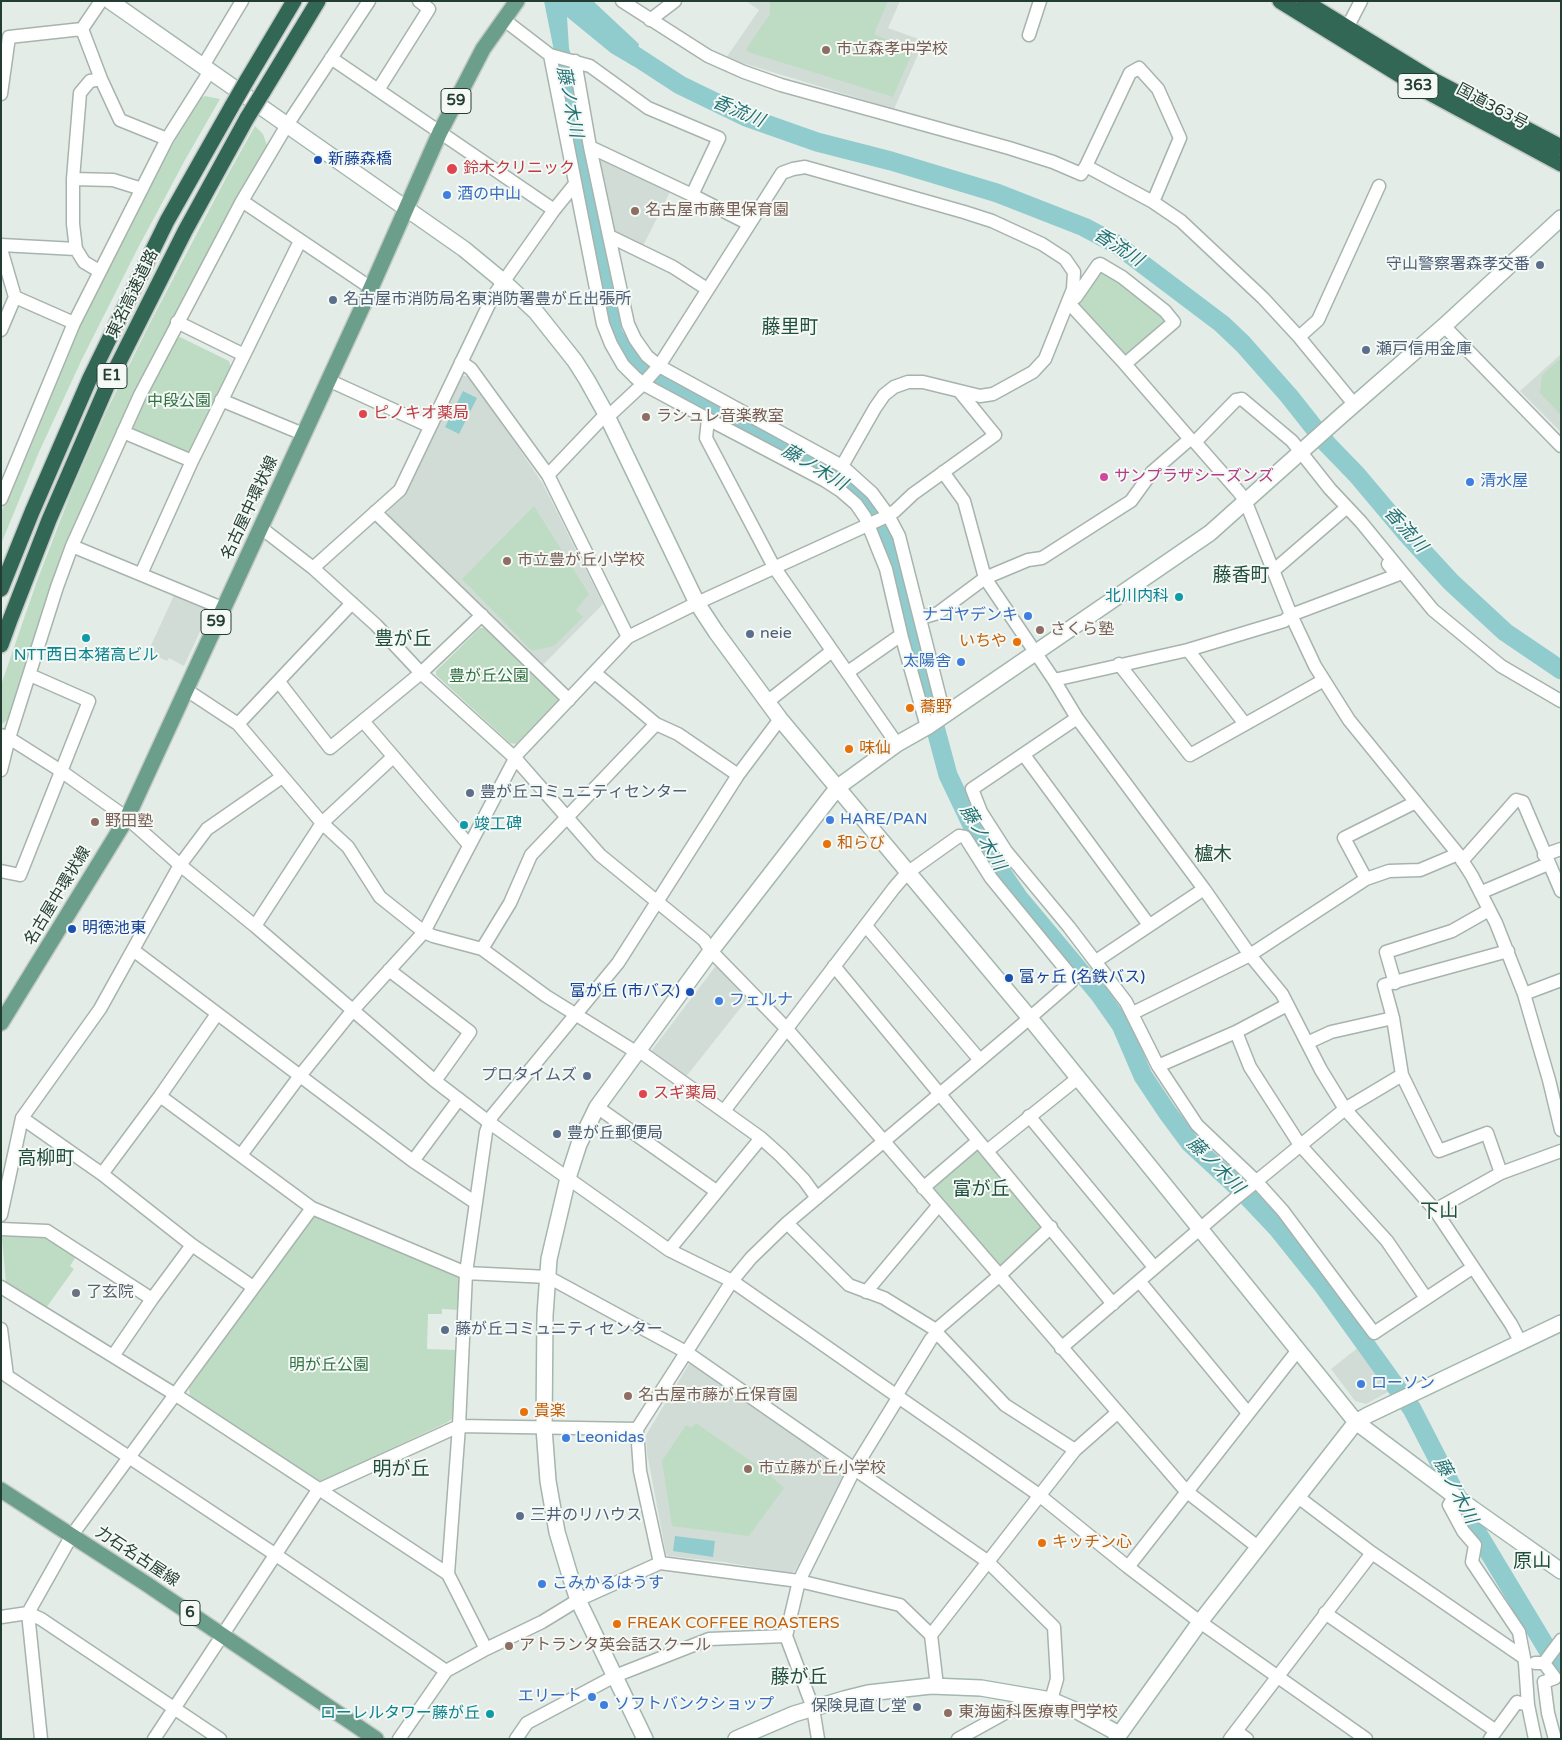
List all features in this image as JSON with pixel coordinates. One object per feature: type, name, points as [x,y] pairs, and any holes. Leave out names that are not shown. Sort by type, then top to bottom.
[{"type":"highway","name":"東名高速道路","points":[[1,589],[90,378],[162,230],[294,1]]},
{"type":"highway","name":"東名高速道路","points":[[1,645],[49,520],[107,386],[184,231],[247,118],[318,1]]},
{"type":"highway","name":"国道363号","points":[[1280,1],[1424,90],[1561,164]]},
{"type":"highway","name":"国道363号","points":[[1304,1],[1433,80],[1561,147]]},
{"type":"main road","name":"名古屋中環状線","points":[[1,1024],[127,818],[222,608],[371,288],[440,132],[483,49],[517,1]]},
{"type":"main road","name":"力石名古屋線","points":[[1,1490],[376,1739]]},
{"type":"street","points":[[1,94],[9,37],[82,29],[101,1]]},
{"type":"street","points":[[110,1],[464,249],[504,282],[536,312],[575,361],[606,414],[697,603],[780,719],[1029,1017],[1356,1422],[1561,1571]]},
{"type":"street","points":[[1,770],[5,737],[30,674],[57,586],[72,546],[123,432],[177,322],[242,201],[288,125],[369,1]]},
{"type":"street","points":[[378,90],[429,9],[419,1]]},
{"type":"street","points":[[622,1],[708,56],[753,76],[1084,170],[1153,202],[1180,222],[1263,298],[1299,336],[1354,404]]},
{"type":"street","points":[[650,20],[674,1]]},
{"type":"street","points":[[1029,35],[1040,1]]},
{"type":"street","points":[[1347,28],[1361,1]]},
{"type":"street","points":[[1,499],[74,323],[99,271],[206,69],[239,2]]},
{"type":"street","points":[[503,19],[562,58],[590,66],[648,108],[719,138],[692,195]]},
{"type":"street","points":[[82,29],[101,79],[120,120],[167,140]]},
{"type":"street","points":[[332,58],[554,210]]},
{"type":"street","points":[[562,58],[590,147],[628,324],[639,347],[658,367],[842,466],[872,493],[901,635],[926,727]]},
{"type":"street","points":[[562,58],[575,184],[603,324],[611,344],[623,364],[645,382],[708,419],[830,483],[856,504],[865,517],[878,520],[899,536],[944,714]]},
{"type":"street","points":[[1084,170],[1130,73],[1139,68],[1158,89],[1180,138],[1153,202]]},
{"type":"street","points":[[99,271],[84,262],[76,249],[72,224],[73,178],[80,93],[90,81],[101,79]]},
{"type":"street","points":[[590,147],[749,224]]},
{"type":"street","points":[[548,475],[606,414],[613,412],[658,367],[782,173],[793,169],[805,168],[992,221],[1042,244],[1065,259],[1074,272],[1073,289],[1045,358],[1033,372],[994,394],[980,396],[923,382],[908,382],[894,387],[884,395],[875,408],[842,466]]},
{"type":"street","points":[[73,178],[113,180],[142,189]]},
{"type":"street","points":[[313,568],[400,490],[429,426],[492,298],[554,210],[575,184]]},
{"type":"street","points":[[1299,336],[1318,320],[1379,186]]},
{"type":"street","points":[[242,201],[371,288]]},
{"type":"street","points":[[645,1739],[578,1600],[557,1532],[548,1481],[544,1428],[545,1315],[552,1242],[568,1178],[579,1144],[597,1107],[712,951],[838,787],[897,744],[926,727],[1210,533],[1245,500],[1444,326],[1561,218]]},
{"type":"street","points":[[608,236],[673,267],[707,289]]},
{"type":"street","points":[[141,574],[221,400],[300,241]]},
{"type":"street","points":[[1,245],[76,249]]},
{"type":"street","points":[[1,249],[15,297],[1,330]]},
{"type":"street","points":[[1068,302],[1076,297],[1100,264],[1122,277],[1164,311],[1174,322],[1125,364]]},
{"type":"street","points":[[15,297],[74,323]]},
{"type":"street","points":[[1068,302],[1245,500],[1291,615],[1315,666],[1348,720],[1460,858],[1482,892],[1508,951],[1555,1078],[1561,1130]]},
{"type":"street","points":[[177,322],[244,355]]},
{"type":"street","points":[[1444,326],[1561,446]]},
{"type":"street","points":[[461,362],[472,369],[548,475],[628,637]]},
{"type":"street","points":[[328,380],[429,426]]},
{"type":"street","points":[[241,1155],[299,1076],[353,1010],[424,932],[515,758],[628,637],[896,511],[913,494],[995,435],[960,392]]},
{"type":"street","points":[[221,400],[303,434]]},
{"type":"street","points":[[920,618],[938,613],[985,578],[1028,560],[1042,558],[1131,501],[1152,472],[1193,440],[1236,400],[1242,400],[1281,430],[1302,451],[1346,508],[1361,522],[1433,610],[1501,666],[1561,701]]},
{"type":"street","points":[[708,419],[706,438],[774,567],[897,744]]},
{"type":"street","points":[[123,432],[192,461]]},
{"type":"street","points":[[943,472],[964,501],[985,578],[1054,680],[1077,718],[1204,889],[1250,955],[1282,994],[1321,1070],[1345,1109],[1435,1210],[1511,1324],[1521,1343]]},
{"type":"street","points":[[1273,571],[1346,508]]},
{"type":"street","points":[[375,512],[570,700]]},
{"type":"street","points":[[1054,680],[1188,650],[1284,621],[1291,615],[1396,575],[1357,528],[1361,522]]},
{"type":"street","points":[[260,527],[313,568],[352,603],[376,625],[421,673],[515,758],[600,855],[704,940],[712,951],[786,1028],[1117,1414],[1186,1491],[1259,1548]]},
{"type":"street","points":[[72,546],[222,608]]},
{"type":"street","points":[[238,724],[352,603]]},
{"type":"street","points":[[279,682],[330,748],[421,673],[482,615]]},
{"type":"street","points":[[848,672],[901,635]]},
{"type":"street","points":[[1188,650],[1245,724]]},
{"type":"street","points":[[767,702],[832,651]]},
{"type":"street","points":[[1119,664],[1190,755],[1324,680]]},
{"type":"street","points":[[595,673],[656,724],[678,734],[738,775]]},
{"type":"street","points":[[1,871],[20,875],[89,701],[30,674]]},
{"type":"street","points":[[185,689],[238,724],[322,823],[348,847],[380,897],[424,932],[482,950],[546,996],[637,1051],[761,1138],[792,1168],[817,1198]]},
{"type":"street","points":[[1077,718],[972,789],[981,812],[1006,851],[1096,961],[1133,1013],[1158,1066],[1197,1126],[1256,1182],[1283,1211],[1374,1333],[1472,1268]]},
{"type":"street","points":[[448,1574],[459,1426],[466,1273],[486,1132],[492,1116],[618,963],[738,775],[780,719]]},
{"type":"street","points":[[363,721],[469,845]]},
{"type":"street","points":[[482,950],[510,903],[531,856],[656,724]]},
{"type":"street","points":[[5,737],[62,771],[127,818],[435,1081],[490,1123],[670,1250],[732,1281],[1039,1495],[1200,1622],[1366,1739]]},
{"type":"street","points":[[1024,755],[1149,924]]},
{"type":"street","points":[[255,926],[322,823],[393,757]]},
{"type":"street","points":[[1,1215],[22,1118],[100,1010],[180,865],[207,829],[282,777]]},
{"type":"street","points":[[1133,1013],[1250,955],[1366,880],[1389,871],[1420,870],[1460,858],[1516,800],[1523,802],[1561,891]]},
{"type":"street","points":[[1366,880],[1344,838],[1416,802]]},
{"type":"street","points":[[660,1563],[640,1471],[637,1429],[732,1281],[751,1258],[787,1223],[1071,982],[1072,977],[991,878],[965,837],[959,836],[907,873],[894,888],[724,1111]]},
{"type":"street","points":[[1482,892],[1546,859],[1561,849]]},
{"type":"street","points":[[1096,961],[1204,889]]},
{"type":"street","points":[[1395,983],[1386,952],[1452,931],[1489,910]]},
{"type":"street","points":[[866,926],[979,1059]]},
{"type":"street","points":[[133,950],[413,1161],[476,1203]]},
{"type":"street","points":[[1501,1173],[1487,1133],[1439,1151],[1402,1074],[1393,1018],[1384,985],[1508,951]]},
{"type":"street","points":[[834,966],[1114,1304]]},
{"type":"street","points":[[389,970],[470,1032],[435,1081]]},
{"type":"street","points":[[1524,994],[1561,980]]},
{"type":"street","points":[[1158,1066],[1236,1032],[1287,1005]]},
{"type":"street","points":[[102,1174],[160,1096],[217,1014]]},
{"type":"street","points":[[1307,1042],[1331,1032],[1393,1018]]},
{"type":"street","points":[[1236,1032],[1250,1067],[1300,1145],[1387,1241],[1426,1298]]},
{"type":"street","points":[[1062,1348],[1140,1282],[1154,1267],[1300,1145],[1345,1109],[1402,1074]]},
{"type":"street","points":[[987,1150],[1078,1078]]},
{"type":"street","points":[[160,1096],[312,1208],[466,1273],[548,1277],[686,1352],[855,1468],[987,1562],[1054,1627],[1057,1679],[1051,1700]]},
{"type":"street","points":[[413,1161],[458,1099]]},
{"type":"street","points":[[597,1107],[716,1191]]},
{"type":"street","points":[[1029,1116],[1154,1267]]},
{"type":"street","points":[[22,1118],[102,1174],[192,1245],[253,1287]]},
{"type":"street","points":[[670,1250],[716,1191],[761,1138]]},
{"type":"street","points":[[923,1188],[978,1141]]},
{"type":"street","points":[[1435,1210],[1501,1173],[1561,1151]]},
{"type":"street","points":[[866,1292],[938,1206]]},
{"type":"street","points":[[41,1739],[28,1613],[72,1536],[312,1208]]},
{"type":"street","points":[[787,1223],[849,1285],[884,1298],[937,1331],[1005,1405],[1075,1450]]},
{"type":"street","points":[[818,1739],[813,1708],[786,1636],[799,1580],[855,1468],[931,1339],[937,1331],[1051,1227]]},
{"type":"street","points":[[1,1229],[47,1231],[152,1299]]},
{"type":"street","points":[[113,1356],[192,1245]]},
{"type":"street","points":[[1140,1282],[1248,1413]]},
{"type":"street","points":[[1,1287],[176,1395],[448,1574],[486,1650]]},
{"type":"street","points":[[737,1738],[813,1708],[868,1693],[937,1686],[980,1688],[1051,1700],[1077,1711],[1119,1737],[1200,1622],[1356,1422],[1561,1323]]},
{"type":"street","points":[[1,1329],[7,1376],[446,1671]]},
{"type":"street","points":[[1128,1567],[1298,1350]]},
{"type":"street","points":[[931,1634],[1075,1450],[1117,1414]]},
{"type":"street","points":[[154,1739],[318,1490],[459,1426],[637,1429]]},
{"type":"street","points":[[1325,1614],[1493,1735],[1522,1704],[1527,1685],[1524,1660],[1519,1632],[1472,1562],[1475,1545],[1463,1531],[1449,1505],[1456,1496]]},
{"type":"street","points":[[1298,1497],[1372,1554],[1524,1660],[1544,1663]]},
{"type":"street","points":[[1247,1739],[1233,1735],[1372,1554]]},
{"type":"street","points":[[399,1739],[446,1671],[542,1622],[578,1600],[660,1563],[799,1580],[900,1605],[931,1634],[937,1686]]},
{"type":"street","points":[[1,1617],[28,1613],[41,1619],[220,1739]]},
{"type":"street","points":[[516,1739],[527,1724],[615,1676],[709,1639],[786,1636]]},
{"type":"street","points":[[1544,1663],[1560,1643]]},
{"type":"street","points":[[1544,1663],[1553,1683],[1548,1713],[1555,1739]]},
{"type":"street","points":[[1527,1685],[1553,1683]]},
{"type":"street","points":[[958,1739],[1034,1697]]},
{"type":"street","points":[[1522,1704],[1535,1739]]},
{"type":"shaded area","name":"市立森孝中学校","points":[[746,1],[900,1],[888,28],[924,41],[894,109],[726,58],[759,10]]},
{"type":"shaded area","name":"名古屋市藤里保育園","points":[[603,159],[671,190],[643,246],[614,232],[599,162]]},
{"type":"shaded area","points":[[1561,354],[1561,432],[1520,391]]},
{"type":"shaded area","name":"市立豊が丘小学校","points":[[462,376],[470,376],[543,484],[603,604],[542,666],[387,519],[388,511],[406,494]]},
{"type":"shaded area","points":[[176,591],[208,607],[210,610],[184,666],[169,658],[167,661],[148,652]]},
{"type":"shaded area","points":[[718,963],[750,996],[685,1078],[653,1055],[652,1050]]},
{"type":"shaded area","points":[[1360,1346],[1392,1390],[1366,1404],[1355,1401],[1331,1369]]},
{"type":"shaded area","name":"市立藤が丘小学校","points":[[692,1362],[846,1466],[846,1472],[795,1571],[790,1573],[724,1562],[669,1556],[666,1554],[647,1453],[646,1435]]},
{"type":"green space","name":"市立森孝中学校","points":[[770,1],[888,1],[874,34],[913,51],[893,97],[748,52],[746,49],[770,14]]},
{"type":"green space","points":[[205,96],[220,99],[139,246],[82,359],[39,452],[1,544],[1,513],[29,443],[101,280],[149,186],[199,99]]},
{"type":"green space","points":[[255,126],[263,134],[268,148],[56,575],[11,713],[1,725],[1,685],[37,581],[72,490],[106,412],[151,321]]},
{"type":"green space","points":[[1102,269],[1163,313],[1166,323],[1128,356],[1122,355],[1077,306],[1077,300]]},
{"type":"green space","name":"中段公園","points":[[180,337],[229,361],[231,367],[192,450],[186,452],[134,429],[132,425],[174,339]]},
{"type":"green space","points":[[1561,358],[1561,415],[1540,393],[1542,375]]},
{"type":"green space","points":[[534,506],[589,594],[576,610],[583,617],[554,646],[532,651],[462,579]]},
{"type":"green space","name":"豊が丘公園","points":[[480,628],[485,628],[558,695],[558,701],[516,744],[510,743],[436,675],[436,671]]},
{"type":"green space","points":[[974,1148],[981,1149],[1043,1224],[1042,1232],[1004,1265],[998,1265],[933,1192],[934,1183]]},
{"type":"green space","name":"明が丘公園","points":[[318,1216],[460,1274],[459,1310],[442,1309],[442,1314],[428,1314],[427,1349],[457,1350],[454,1417],[448,1422],[322,1481],[315,1480],[190,1397],[189,1388],[313,1218]]},
{"type":"green space","points":[[6,1233],[46,1234],[77,1255],[70,1266],[74,1269],[46,1308],[6,1283],[2,1238]]},
{"type":"green space","points":[[696,1423],[769,1474],[784,1488],[749,1536],[672,1526],[662,1461],[686,1425],[691,1428]]},
{"type":"water","points":[[544,1],[593,1],[639,44],[633,66],[611,53],[567,17],[571,79],[560,81]]},
{"type":"water","points":[[463,391],[477,398],[459,434],[445,427]]},
{"type":"water","points":[[675,1536],[715,1541],[713,1557],[673,1551]]},
{"type":"waterway","name":"香流川","points":[[614,42],[680,85],[746,117],[817,142],[891,161],[997,193],[1084,227],[1116,244],[1222,324],[1243,344],[1289,396],[1327,444],[1357,475],[1405,532],[1451,582],[1505,632],[1561,670]]},
{"type":"waterway","name":"藤ノ木川","points":[[561,54],[613,334],[629,356],[653,377],[693,402],[835,479],[859,497],[878,521],[891,555],[948,775],[978,838],[1019,898],[1100,995],[1121,1025],[1143,1076],[1190,1143],[1244,1193],[1278,1229],[1322,1284],[1412,1409],[1466,1514],[1561,1672]]},
{"type":"place","name":"市立森孝中学校","points":[[826,50]]},
{"type":"place","name":"新藤森橋","points":[[318,160]]},
{"type":"place","name":"鈴木クリニック","points":[[452,169]]},
{"type":"place","name":"酒の中山","points":[[447,195]]},
{"type":"place","name":"名古屋市藤里保育園","points":[[635,211]]},
{"type":"place","name":"守山警察署森孝交番","points":[[1540,265]]},
{"type":"place","name":"名古屋市消防局名東消防署豊が丘出張所","points":[[333,300]]},
{"type":"place","name":"瀬戸信用金庫","points":[[1366,350]]},
{"type":"place","name":"ピノキオ薬局","points":[[363,414]]},
{"type":"place","name":"ラシュレ音楽教室","points":[[646,417]]},
{"type":"place","name":"サンプラザシーズンズ","points":[[1104,477]]},
{"type":"place","name":"清水屋","points":[[1470,482]]},
{"type":"place","name":"市立豊が丘小学校","points":[[507,561]]},
{"type":"place","name":"北川内科","points":[[1179,597]]},
{"type":"place","name":"ナゴヤデンキ","points":[[1028,616]]},
{"type":"place","name":"さくら塾","points":[[1040,630]]},
{"type":"place","name":"neie","points":[[750,634]]},
{"type":"place","name":"NTT西日本猪高ビル","points":[[86,638]]},
{"type":"place","name":"いちや","points":[[1017,642]]},
{"type":"place","name":"太陽舎","points":[[961,662]]},
{"type":"place","name":"蕎野","points":[[910,708]]},
{"type":"place","name":"味仙","points":[[849,749]]},
{"type":"place","name":"豊が丘コミュニティセンター","points":[[470,793]]},
{"type":"place","name":"HARE/PAN","points":[[830,820]]},
{"type":"place","name":"野田塾","points":[[95,822]]},
{"type":"place","name":"竣工碑","points":[[464,825]]},
{"type":"place","name":"和らび","points":[[827,844]]},
{"type":"place","name":"明徳池東","points":[[72,929]]},
{"type":"place","name":"富ヶ丘 (名鉄バス)","points":[[1009,978]]},
{"type":"place","name":"富が丘 (市バス)","points":[[690,992]]},
{"type":"place","name":"フェルナ","points":[[719,1001]]},
{"type":"place","name":"プロタイムズ","points":[[587,1076]]},
{"type":"place","name":"スギ薬局","points":[[643,1094]]},
{"type":"place","name":"豊が丘郵便局","points":[[557,1134]]},
{"type":"place","name":"了玄院","points":[[76,1293]]},
{"type":"place","name":"藤が丘コミュニティセンター","points":[[445,1330]]},
{"type":"place","name":"ローソン","points":[[1361,1384]]},
{"type":"place","name":"名古屋市藤が丘保育園","points":[[628,1396]]},
{"type":"place","name":"貴楽","points":[[524,1412]]},
{"type":"place","name":"Leonidas","points":[[566,1438]]},
{"type":"place","name":"市立藤が丘小学校","points":[[748,1469]]},
{"type":"place","name":"三井のリハウス","points":[[520,1516]]},
{"type":"place","name":"キッチン心","points":[[1042,1543]]},
{"type":"place","name":"こみかるはうす","points":[[542,1584]]},
{"type":"place","name":"FREAK COFFEE ROASTERS","points":[[617,1624]]},
{"type":"place","name":"アトランタ英会話スクール","points":[[509,1646]]},
{"type":"place","name":"エリート","points":[[592,1697]]},
{"type":"place","name":"ソフトバンクショップ","points":[[604,1705]]},
{"type":"place","name":"保険見直し堂","points":[[917,1707]]},
{"type":"place","name":"東海歯科医療専門学校","points":[[948,1713]]},
{"type":"place","name":"ローレルタワー藤が丘","points":[[490,1714]]},
{"type":"district","name":"藤里町","points":[[790,328]]},
{"type":"district","name":"藤香町","points":[[1241,576]]},
{"type":"district","name":"豊が丘","points":[[403,640]]},
{"type":"district","name":"櫨木","points":[[1213,855]]},
{"type":"district","name":"高柳町","points":[[46,1159]]},
{"type":"district","name":"富が丘","points":[[981,1190]]},
{"type":"district","name":"下山","points":[[1439,1212]]},
{"type":"district","name":"明が丘","points":[[401,1470]]},
{"type":"district","name":"原山","points":[[1532,1562]]},
{"type":"district","name":"藤が丘","points":[[799,1678]]}]
